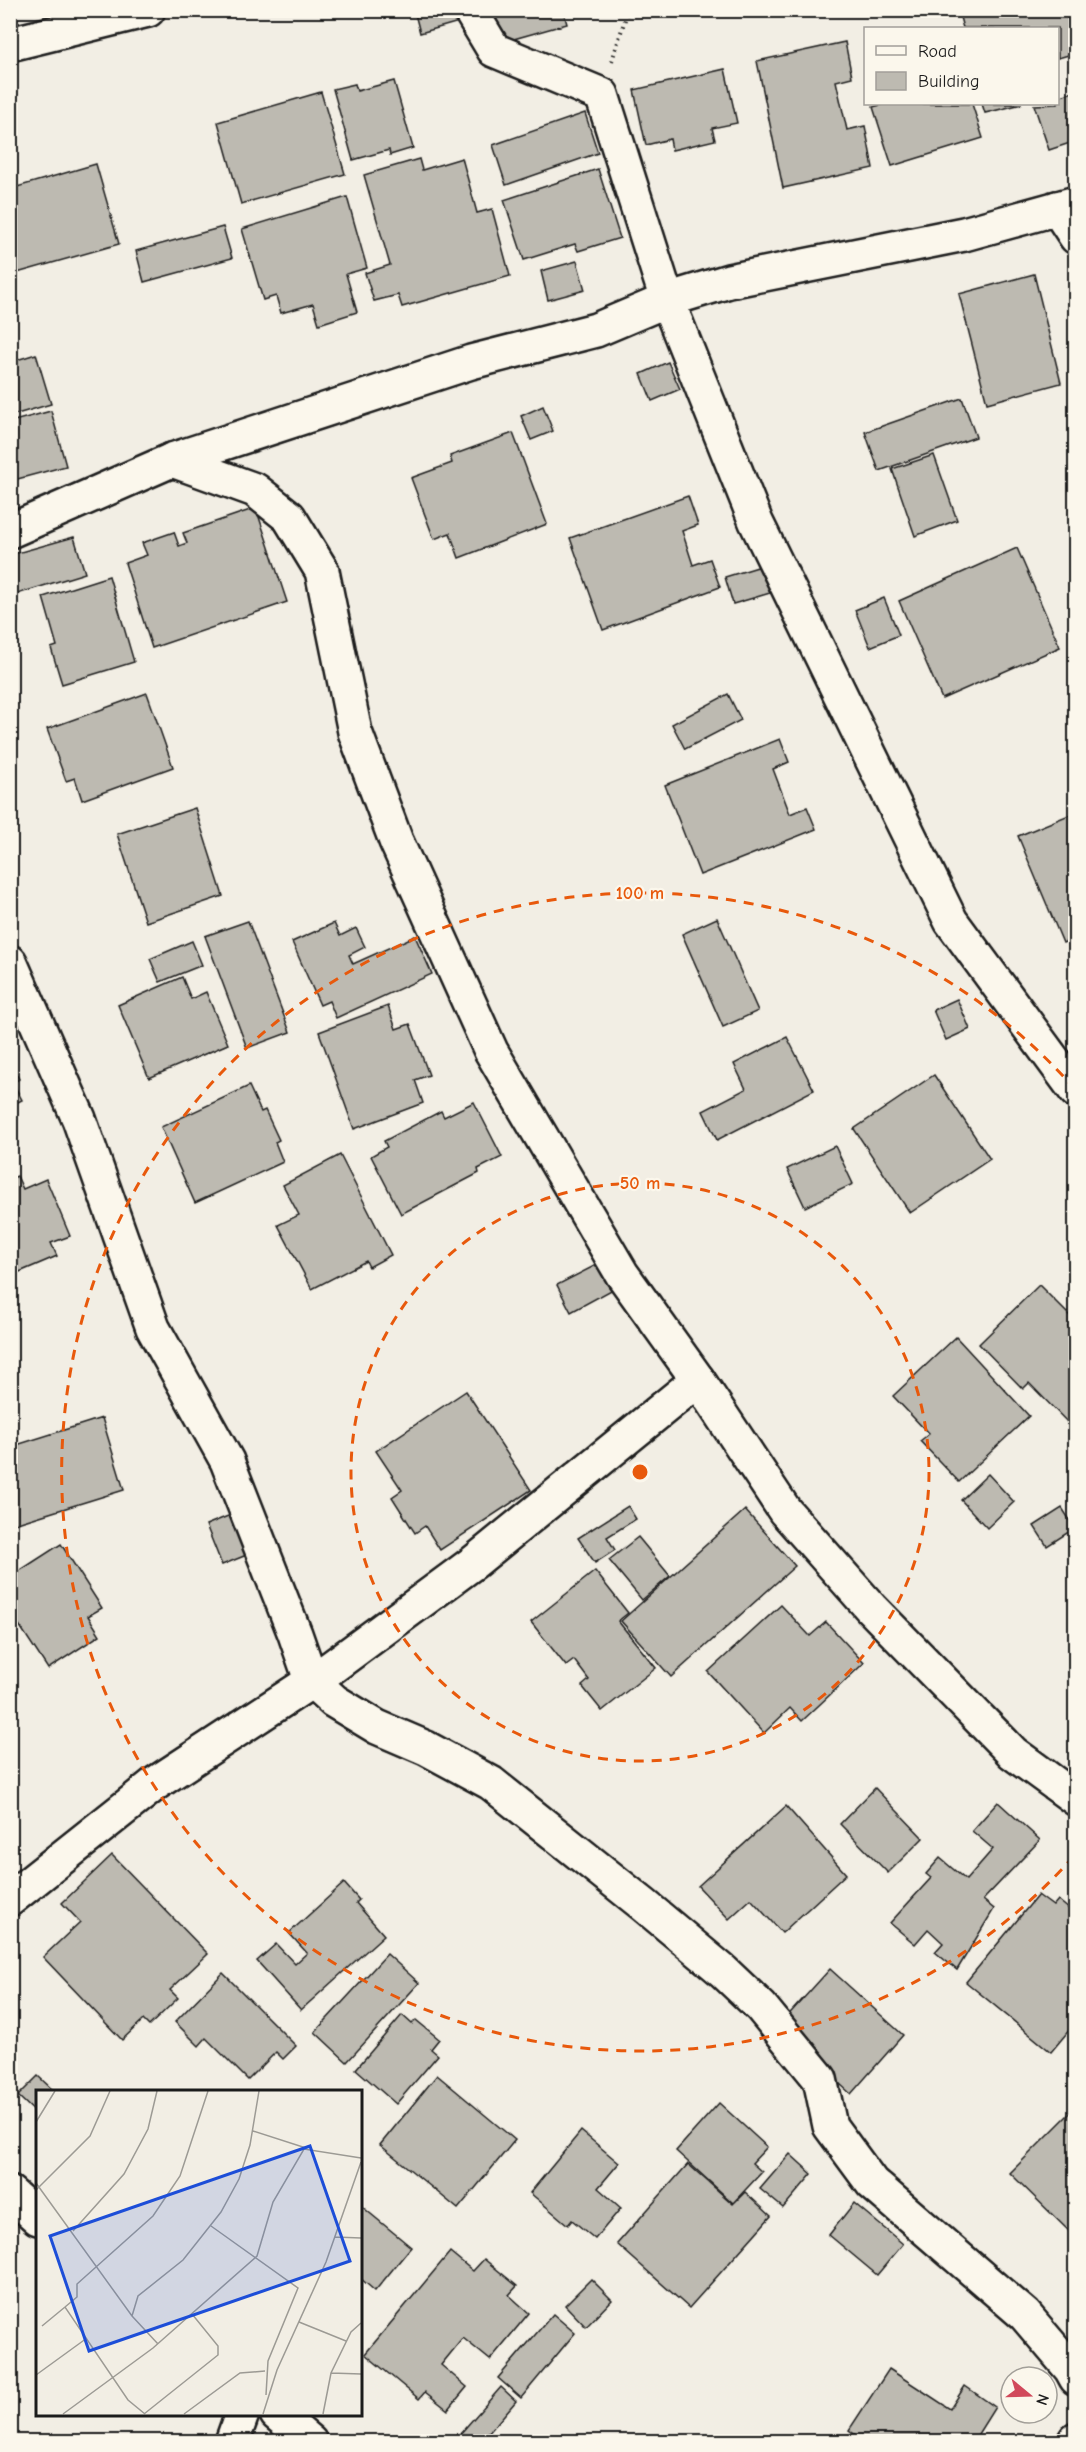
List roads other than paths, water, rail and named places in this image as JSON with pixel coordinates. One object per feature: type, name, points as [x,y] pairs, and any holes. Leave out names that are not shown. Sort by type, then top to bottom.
[{"type":"street","points":[[10,44],[114,15],[148,10]]},
{"type":"street","points":[[471,10],[494,50],[602,95],[667,300],[756,522],[951,921],[1076,1091]]},
{"type":"street","points":[[10,531],[172,460],[471,362],[596,330],[667,300],[729,281],[964,234],[1066,205],[1076,237]]},
{"type":"street","points":[[172,460],[255,490],[289,517],[322,571],[355,732],[396,841],[491,1051],[622,1274],[698,1380],[785,1511],[871,1608],[1013,1753],[1076,1799]]},
{"type":"street","points":[[12,969],[79,1119],[153,1328],[226,1461],[311,1680],[334,1701],[377,1727],[426,1748],[491,1783],[723,1971],[761,2007],[820,2079],[830,2126],[872,2183],[1025,2315],[1076,2378]]},
{"type":"street","points":[[10,1899],[156,1783],[311,1680],[474,1563],[698,1380]]},
{"type":"street","points":[[10,2193],[36,2216]]},
{"type":"street","points":[[232,2442],[242,2416]]},
{"type":"street","points":[[278,2416],[310,2442]]}]
